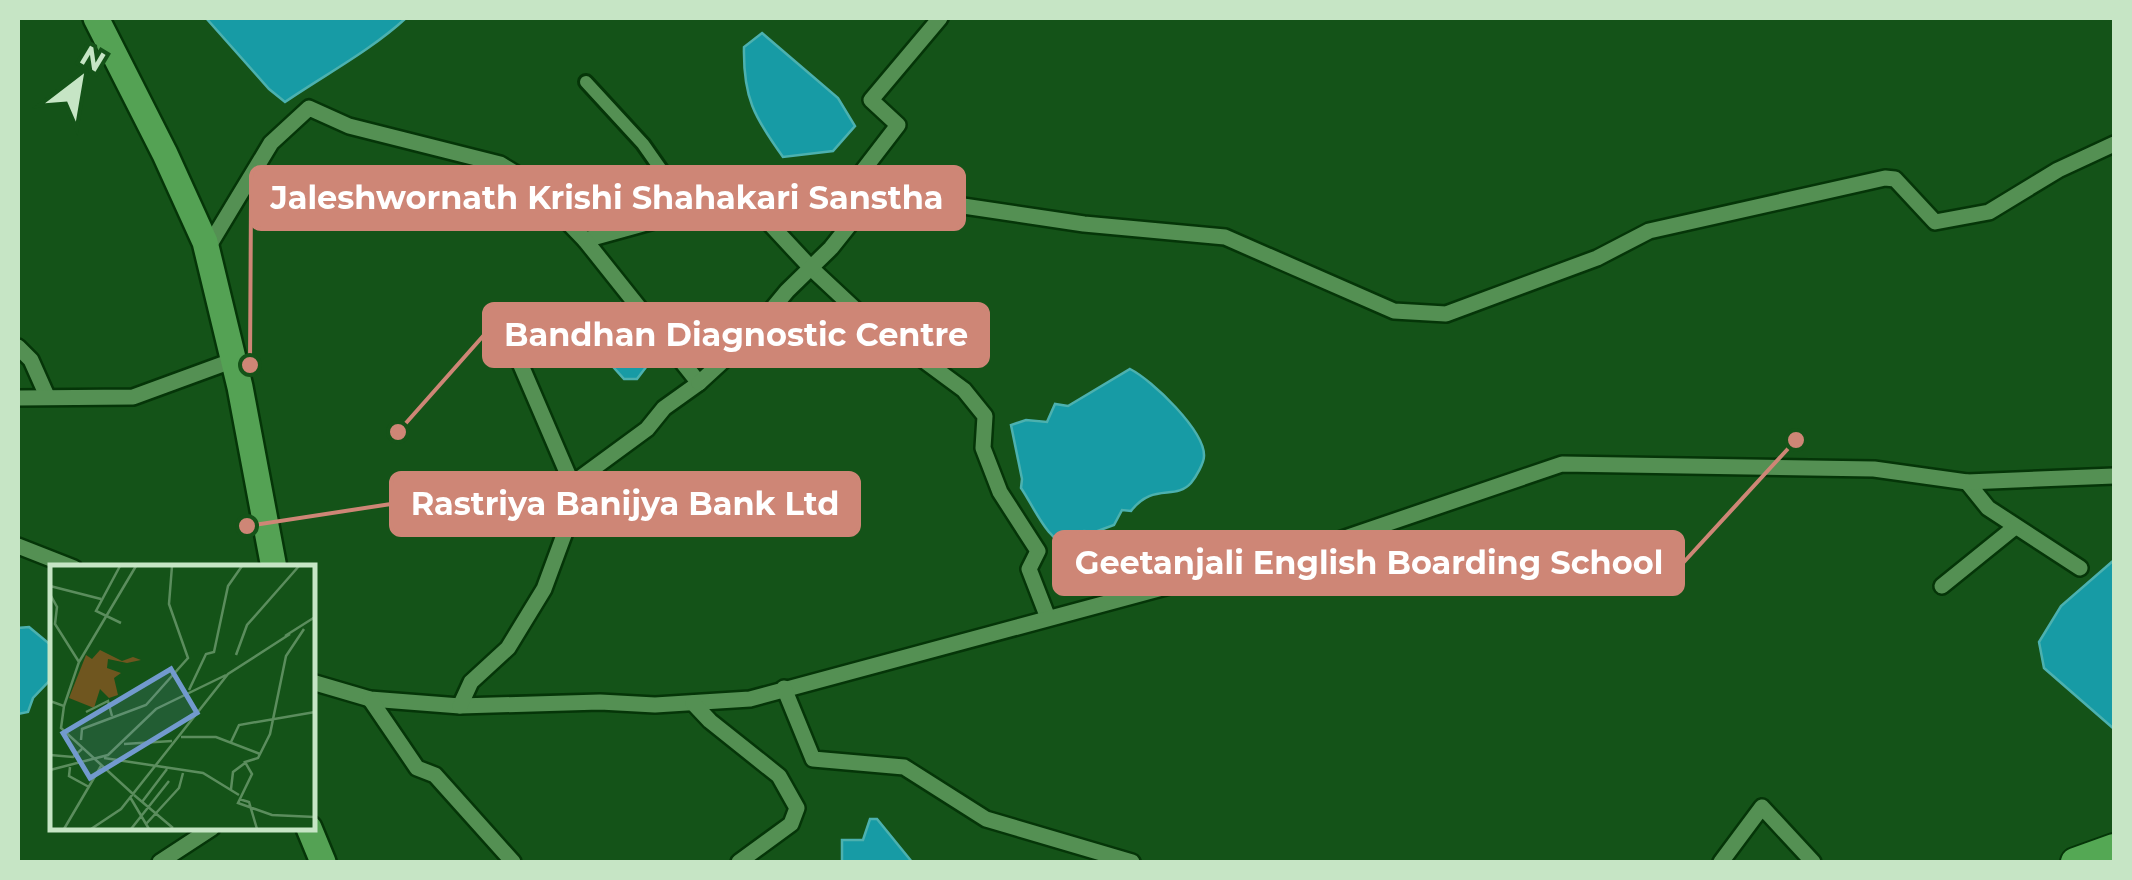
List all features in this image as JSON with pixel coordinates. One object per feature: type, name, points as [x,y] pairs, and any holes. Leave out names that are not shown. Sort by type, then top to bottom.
[{"type":"highway","points":[[2075,862],[2114,848]]},
{"type":"main road","points":[[96,18],[166,154],[207,250],[234,360],[273,565]]},
{"type":"main road","points":[[310,830],[323,862]]},
{"type":"street","points":[[848,190],[898,125],[871,100],[940,18]]},
{"type":"street","points":[[586,82],[643,144],[690,211]]},
{"type":"street","points":[[207,250],[271,143],[309,108],[349,126],[500,164],[528,181],[586,240],[699,383]]},
{"type":"street","points":[[586,240],[760,192],[822,185],[1084,224],[1225,237],[1394,311],[1446,314],[1597,258],[1650,231],[1885,178],[1895,179],[1935,222],[1989,212],[2058,170],[2114,144]]},
{"type":"street","points":[[760,192],[771,225],[811,268],[870,322],[964,390],[984,416],[983,448],[1000,492],[1038,551],[1029,569],[1048,618]]},
{"type":"street","points":[[572,484],[647,430],[664,408],[699,383],[748,338],[831,248],[874,194]]},
{"type":"street","points":[[18,346],[30,360],[47,396]]},
{"type":"street","points":[[460,706],[471,682],[508,648],[544,588],[571,516],[572,484],[518,356]]},
{"type":"street","points":[[18,398],[133,397],[234,360]]},
{"type":"street","points":[[315,683],[370,699],[460,706],[750,699],[1333,542],[1562,464],[1874,470],[1967,482],[2114,476]]},
{"type":"street","points":[[1967,482],[1988,508],[2080,568]]},
{"type":"street","points":[[1942,586],[2015,526]]},
{"type":"street","points":[[18,546],[66,565]]},
{"type":"street","points":[[784,688],[813,759],[904,768],[986,820],[1132,862]]},
{"type":"street","points":[[370,699],[418,768],[436,775],[513,862]]},
{"type":"street","points":[[693,702],[710,721],[779,776],[797,808],[790,824],[739,862]]},
{"type":"street","points":[[1720,862],[1762,807],[1813,862]]},
{"type":"street","points":[[160,862],[209,830]]},
{"type":"water","points":[[206,18],[406,18],[363,52],[285,102]]},
{"type":"water","points":[[762,33],[838,98],[855,126],[833,151],[783,157],[765,130],[752,106],[744,64],[744,47]]},
{"type":"water","points":[[621,303],[659,337],[659,350],[637,379],[624,379],[589,340],[588,325]]},
{"type":"water","points":[[1130,369],[1187,420],[1202,446],[1203,462],[1185,488],[1147,497],[1131,511],[1122,510],[1114,525],[1095,532],[1084,531],[1071,546],[1063,544],[1042,523],[1021,488],[1011,425],[1026,420],[1047,422],[1055,404],[1068,406]]},
{"type":"water","points":[[2114,560],[2114,729],[2044,668],[2039,642],[2061,606]]},
{"type":"water","points":[[29,627],[50,644],[50,680],[33,698],[28,712],[18,714],[18,628]]},
{"type":"water","points":[[870,819],[877,819],[912,862],[842,862],[842,840],[863,840]]},
{"type":"place","name":"Jaleshwornath Krishi Shahakari Sanstha","points":[[250,365]]},
{"type":"place","name":"Bandhan Diagnostic Centre","points":[[398,432]]},
{"type":"place","name":"Geetanjali English Boarding School","points":[[1796,440]]},
{"type":"place","name":"Rastriya Banijya Bank Ltd","points":[[247,526]]}]
